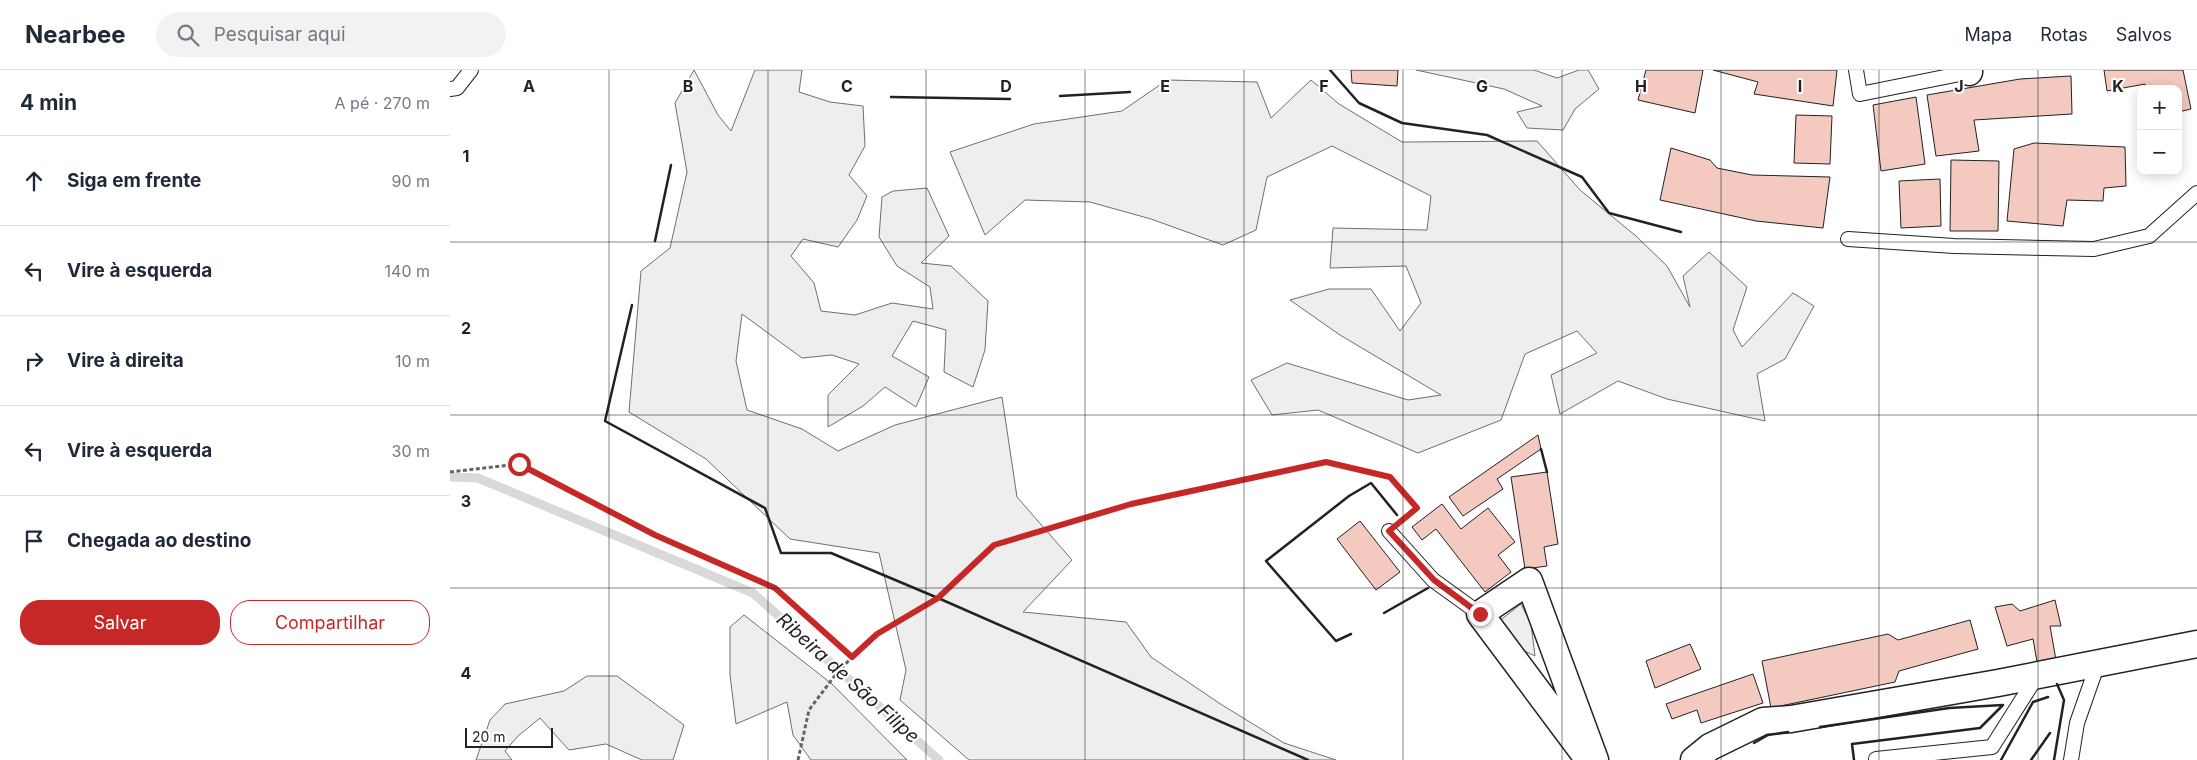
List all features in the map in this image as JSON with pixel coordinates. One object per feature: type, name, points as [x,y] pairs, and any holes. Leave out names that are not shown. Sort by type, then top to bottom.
[{"type":"street","points":[[1589,760],[1480,614],[1529,581],[1595,760]]},
{"type":"street","points":[[1694,760],[1710,747],[1763,721],[1791,719],[2038,675],[2197,644]]},
{"type":"lane","points":[[450,89],[457,88],[471,70]]},
{"type":"lane","points":[[1856,70],[1860,94],[1972,71]]},
{"type":"lane","points":[[1848,239],[1954,246],[2094,249],[2148,236],[2197,192]]},
{"type":"lane","points":[[1389,531],[1434,580],[1480,614]]},
{"type":"lane","points":[[2071,760],[2077,723],[2098,663]]},
{"type":"lane","points":[[1876,758],[1992,746],[2038,675]]},
{"type":"path","points":[[798,760],[808,710],[838,670],[877,634],[938,598],[994,545],[1131,504],[1326,462],[1390,477],[1417,508],[1389,531]]},
{"type":"path","points":[[450,472],[519,464],[655,535],[775,588],[852,657]]},
{"type":"shaded area","points":[[694,70],[718,115],[731,131],[755,70],[802,70],[799,92],[830,102],[863,106],[865,146],[849,175],[867,196],[857,220],[838,247],[803,239],[791,256],[814,283],[821,311],[855,315],[892,303],[933,309],[930,287],[897,266],[879,237],[882,197],[893,191],[927,188],[949,236],[921,263],[951,266],[988,301],[985,350],[973,387],[944,372],[946,330],[913,321],[892,356],[929,377],[916,407],[885,387],[863,406],[828,427],[828,395],[859,364],[832,355],[802,358],[742,314],[736,361],[747,410],[802,429],[838,451],[895,425],[1002,397],[1017,497],[1072,560],[1023,612],[1126,622],[1151,657],[1222,705],[1284,743],[1336,760],[969,760],[900,700],[906,670],[879,553],[790,539],[706,459],[629,412],[641,271],[670,248],[687,172],[675,103]]},
{"type":"shaded area","points":[[1416,70],[1534,70],[1557,78],[1579,70],[1588,70],[1599,89],[1575,109],[1563,130],[1527,128],[1517,112],[1542,106],[1504,89]]},
{"type":"shaded area","points":[[1167,80],[1257,82],[1271,118],[1311,80],[1339,104],[1402,142],[1537,141],[1580,190],[1636,236],[1667,266],[1690,307],[1683,276],[1709,252],[1747,287],[1733,330],[1742,347],[1793,293],[1814,306],[1785,359],[1757,374],[1765,421],[1667,399],[1618,381],[1560,414],[1551,375],[1597,353],[1577,331],[1525,354],[1501,420],[1418,453],[1318,410],[1272,415],[1251,380],[1287,363],[1408,400],[1441,395],[1340,335],[1290,300],[1329,289],[1371,289],[1400,331],[1421,303],[1406,266],[1330,268],[1333,228],[1427,230],[1431,196],[1332,146],[1267,177],[1256,230],[1223,245],[1151,219],[1090,202],[1025,200],[985,235],[950,152],[1034,124],[1122,111]]},
{"type":"shaded area","points":[[1521,604],[1531,624],[1535,656],[1518,648],[1498,622]]},
{"type":"shaded area","points":[[744,615],[832,684],[907,760],[811,760],[793,735],[787,702],[736,724],[730,675],[730,627]]},
{"type":"shaded area","points":[[587,676],[617,676],[684,725],[673,760],[642,760],[606,744],[569,750],[540,718],[518,736],[505,751],[512,760],[476,760],[490,720],[505,704],[564,691]]},
{"type":"building","points":[[1351,70],[1398,70],[1397,86],[1352,83]]},
{"type":"building","points":[[1646,70],[1703,70],[1695,113],[1638,100]]},
{"type":"building","points":[[1713,70],[1837,70],[1833,106],[1754,94],[1758,82]]},
{"type":"building","points":[[2104,70],[2183,70],[2191,109],[2182,111],[2182,85],[2145,84],[2107,91]]},
{"type":"building","points":[[2071,76],[2072,114],[1974,120],[1979,151],[1936,156],[1927,95],[2020,79]]},
{"type":"building","points":[[1916,97],[1925,164],[1881,171],[1873,105]]},
{"type":"building","points":[[1796,115],[1832,116],[1830,164],[1794,163]]},
{"type":"building","points":[[2034,143],[2125,147],[2126,186],[2104,188],[2103,201],[2067,200],[2063,226],[2007,221],[2014,149]]},
{"type":"building","points":[[1671,148],[1710,160],[1717,168],[1752,175],[1830,177],[1823,228],[1756,221],[1660,200]]},
{"type":"building","points":[[1951,160],[1999,161],[1998,231],[1950,231]]},
{"type":"building","points":[[1940,179],[1941,226],[1901,228],[1899,181]]},
{"type":"building","points":[[1538,435],[1541,449],[1497,479],[1503,489],[1463,516],[1449,497]]},
{"type":"building","points":[[1547,472],[1558,544],[1544,547],[1547,566],[1525,569],[1511,477]]},
{"type":"building","points":[[1442,504],[1461,529],[1488,508],[1515,542],[1498,555],[1511,572],[1485,592],[1436,529],[1422,540],[1412,527]]},
{"type":"building","points":[[1360,521],[1400,572],[1376,590],[1337,539]]},
{"type":"building","points":[[2055,600],[2061,626],[2050,626],[2056,660],[2037,662],[2033,639],[2007,646],[1995,607],[2012,604],[2020,611]]},
{"type":"building","points":[[1970,620],[1978,649],[1899,671],[1895,682],[1771,708],[1762,661],[1888,634],[1898,640]]},
{"type":"building","points":[[1690,644],[1701,669],[1655,688],[1646,661]]},
{"type":"building","points":[[1753,674],[1763,703],[1701,723],[1697,710],[1672,719],[1666,704]]},
{"type":"waterway","name":"Ribeira de São Filipe","points":[[450,477],[478,478],[753,593],[939,760]]},
{"type":"wall","points":[[1330,70],[1359,103],[1402,123],[1487,135],[1582,177],[1609,213],[1681,232]]},
{"type":"wall","points":[[1060,96],[1130,92]]},
{"type":"wall","points":[[891,97],[1010,99]]},
{"type":"wall","points":[[655,241],[671,165]]},
{"type":"wall","points":[[632,305],[605,421],[765,508],[781,553],[831,553],[1308,760]]},
{"type":"wall","points":[[1541,449],[1547,472]]},
{"type":"wall","points":[[1351,634],[1336,641],[1266,561],[1349,496],[1371,483],[1397,515]]},
{"type":"wall","points":[[1384,613],[1428,588]]},
{"type":"wall","points":[[2054,760],[2064,700],[2057,684]]},
{"type":"wall","points":[[2001,760],[2033,702],[2048,697]]},
{"type":"wall","points":[[1820,727],[1949,708],[2003,705],[1980,728],[1852,744],[1854,760]]},
{"type":"wall","points":[[1754,743],[1768,735],[1788,732]]},
{"type":"wall","points":[[2031,760],[2050,733]]},
{"type":"route","points":[[519,464],[655,535],[775,588],[852,657],[877,634],[938,598],[994,545],[1131,504],[1326,462],[1390,477],[1417,508],[1389,531],[1434,580],[1480,614]]}]
